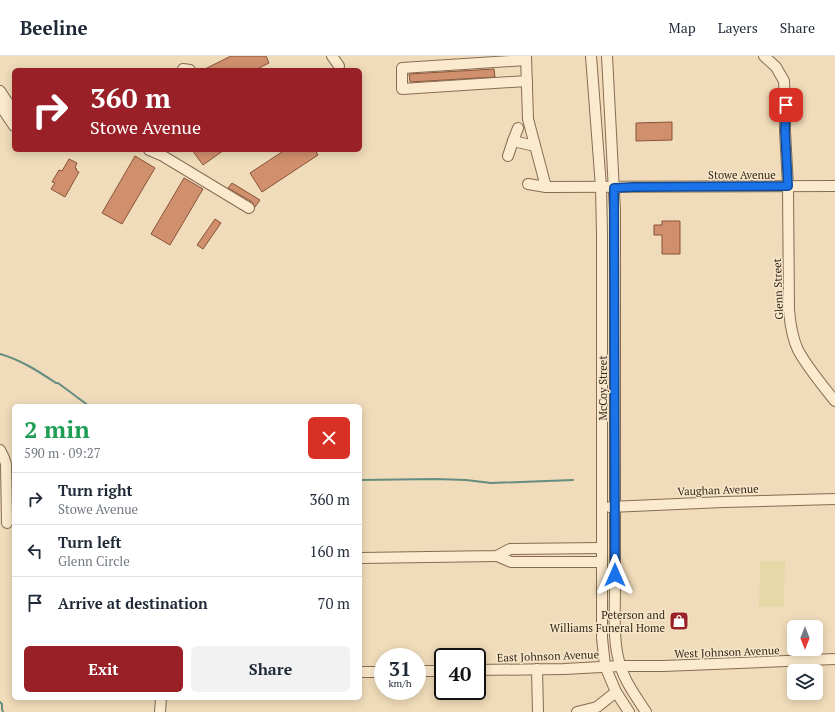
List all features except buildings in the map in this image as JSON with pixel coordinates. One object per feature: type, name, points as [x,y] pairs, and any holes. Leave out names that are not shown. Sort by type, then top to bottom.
[{"type":"street","points":[[332,56],[339,66]]},
{"type":"street","name":"McCoy Street","points":[[591,56],[601,187],[602,234],[602,638],[605,666],[616,692],[629,712]]},
{"type":"street","name":"McCoy Street","points":[[607,56],[614,188],[616,644],[620,666],[626,680],[646,712]]},
{"type":"street","name":"Glenn Street","points":[[764,56],[776,67],[784,81],[786,105],[785,131],[788,186],[790,323],[798,349],[805,361],[835,401]]},
{"type":"street","points":[[527,81],[402,89],[402,68],[526,58],[527,81],[528,119],[546,187]]},
{"type":"street","points":[[0,91],[12,109]]},
{"type":"street","points":[[0,105],[12,123]]},
{"type":"street","points":[[508,156],[518,128]]},
{"type":"street","points":[[513,141],[535,146]]},
{"type":"street","points":[[154,152],[164,156],[249,208]]},
{"type":"street","name":"Stowe Avenue","points":[[528,184],[546,187],[614,188],[835,186]]},
{"type":"street","points":[[0,450],[6,464],[7,523]]},
{"type":"street","name":"Vaughan Avenue","points":[[602,507],[835,499]]},
{"type":"street","points":[[497,556],[510,549],[602,548]]},
{"type":"street","points":[[362,558],[497,556],[511,562],[602,562]]},
{"type":"street","name":"West Johnson Avenue","points":[[620,666],[664,666],[835,659]]},
{"type":"street","name":"East Johnson Avenue","points":[[486,670],[620,666]]},
{"type":"street","points":[[537,669],[538,712]]},
{"type":"street","points":[[362,672],[374,672]]},
{"type":"street","points":[[577,712],[597,707],[616,692]]},
{"type":"street","points":[[160,712],[161,700]]},
{"type":"shaded area","points":[[760,561],[785,561],[784,607],[759,607]]},
{"type":"waterway","points":[[0,354],[8,356],[36,370],[58,383],[86,404]]},
{"type":"waterway","points":[[362,480],[436,479],[491,483],[573,480]]},
{"type":"waterway","points":[[0,702],[2,704],[3,712]]},
{"type":"place","name":"Peterson and Williams Funeral Home","points":[[679,621]]},
{"type":"route","points":[[615,575],[614,188],[788,186],[785,131],[786,105]]}]
